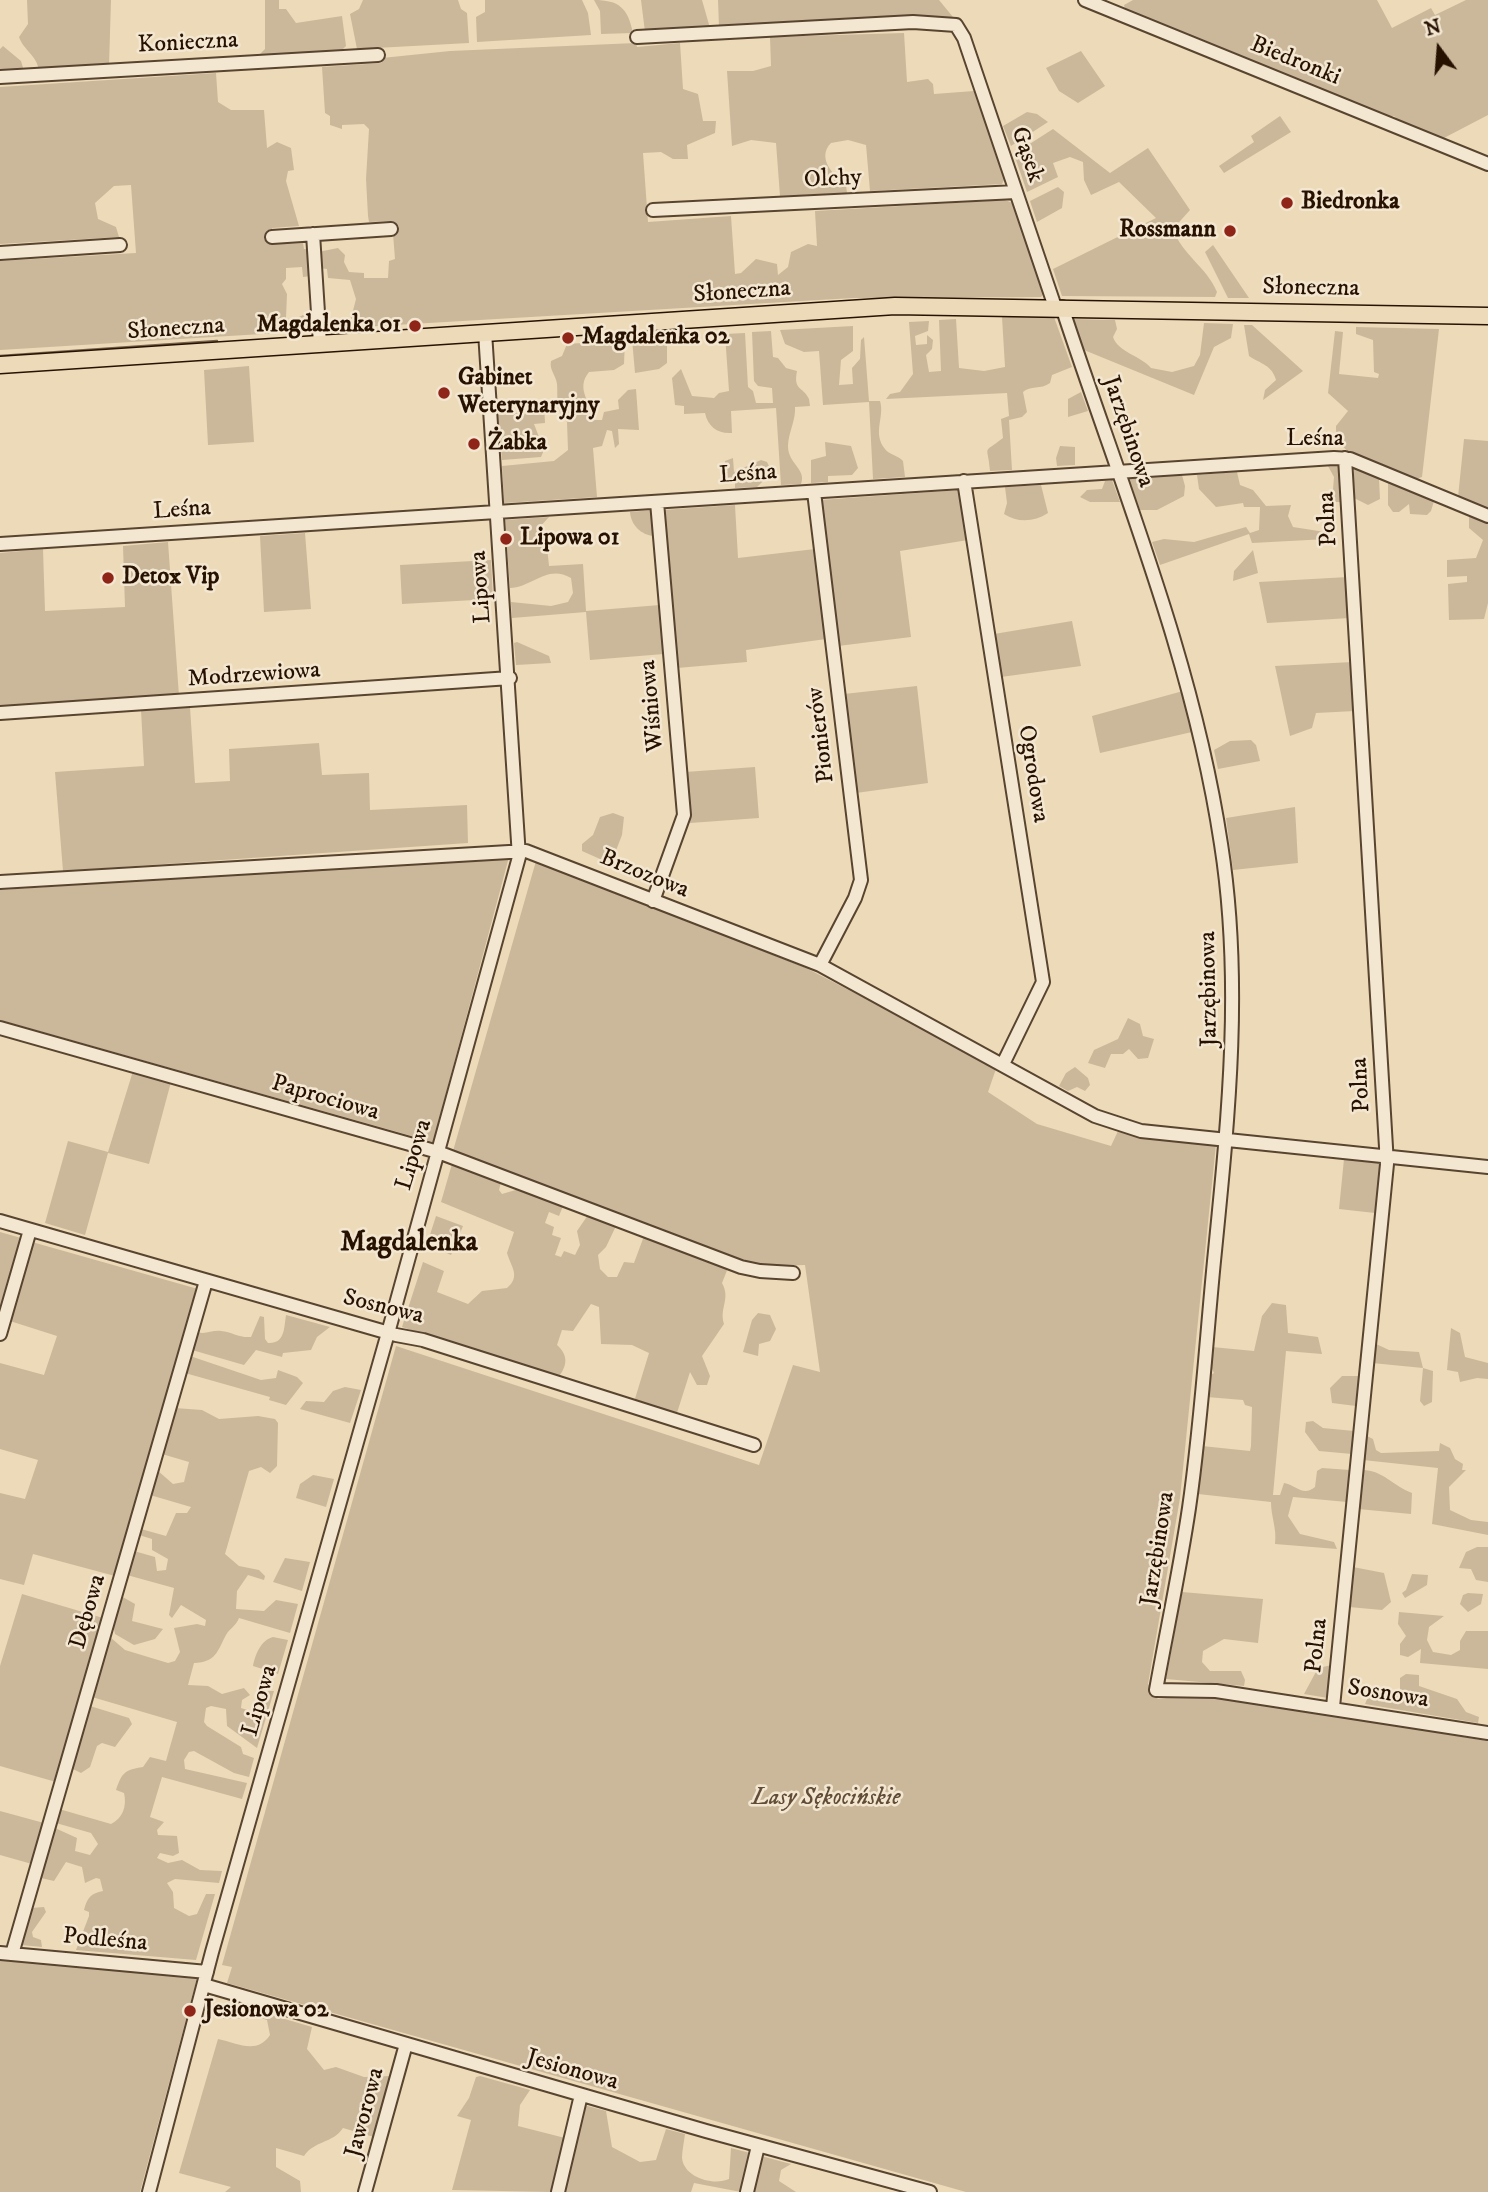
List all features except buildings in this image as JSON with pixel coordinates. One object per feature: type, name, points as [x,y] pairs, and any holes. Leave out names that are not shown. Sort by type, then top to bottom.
[{"type":"main road","name":"Słoneczna","points":[[0,365],[895,306],[1488,316]]},
{"type":"street","name":"Biedronki","points":[[1086,0],[1488,164]]},
{"type":"street","name":"Gąsek","points":[[637,37],[913,22],[949,23],[959,27],[1058,307]]},
{"type":"street","name":"Konieczna","points":[[0,76],[378,55]]},
{"type":"street","name":"Olchy","points":[[653,211],[1016,192]]},
{"type":"street","points":[[272,236],[391,229]]},
{"type":"street","points":[[313,234],[320,344]]},
{"type":"street","points":[[0,253],[120,245]]},
{"type":"street","name":"Jarzębinowa","points":[[1058,307],[1119,471],[1185,677],[1222,844],[1233,962],[1234,1020],[1226,1140],[1189,1507],[1156,1690]]},
{"type":"street","name":"Lipowa","points":[[149,2192],[207,1972],[388,1333],[519,850],[510,678],[485,332]]},
{"type":"street","name":"Leśna","points":[[0,544],[1345,458],[1488,516]]},
{"type":"street","name":"Polna","points":[[1333,1707],[1387,1156],[1345,458]]},
{"type":"street","name":"Ogrodowa","points":[[964,481],[1043,982],[1003,1064]]},
{"type":"street","name":"Pionierów","points":[[814,492],[861,880],[855,898],[820,965]]},
{"type":"street","name":"Wiśniowa","points":[[653,901],[684,815],[657,502]]},
{"type":"street","name":"Modrzewiowa","points":[[0,713],[510,678]]},
{"type":"street","name":"Brzozowa","points":[[0,882],[519,850],[820,965],[1095,1116],[1119,1126],[1140,1131],[1488,1167]]},
{"type":"street","name":"Paprociowa","points":[[0,1028],[438,1152],[741,1267],[760,1272],[793,1273]]},
{"type":"street","name":"Sosnowa","points":[[0,1221],[388,1333],[423,1340],[754,1445]]},
{"type":"street","points":[[0,1334],[30,1230]]},
{"type":"street","name":"Dębowa","points":[[6,1954],[206,1281]]},
{"type":"street","name":"Sosnowa","points":[[1156,1690],[1216,1691],[1488,1733]]},
{"type":"street","name":"Podleśna","points":[[6,1954],[207,1972]]},
{"type":"street","name":"Jesionowa","points":[[204,1985],[758,2146],[930,2192]]},
{"type":"street","name":"Jaworowa","points":[[365,2192],[406,2045]]},
{"type":"street","points":[[558,2192],[581,2095]]},
{"type":"street","points":[[747,2192],[758,2146]]},
{"type":"green space","points":[[27,0],[111,0],[109,66],[39,71],[36,61],[19,37],[28,24]]},
{"type":"green space","points":[[265,0],[279,0],[279,9],[286,9],[296,23],[342,16],[346,46],[342,50],[257,57],[265,49]]},
{"type":"green space","points":[[363,0],[458,0],[461,9],[467,13],[469,43],[357,49],[350,14],[359,9]]},
{"type":"green space","points":[[485,0],[582,0],[588,13],[591,35],[477,42],[476,17],[485,12]]},
{"type":"green space","points":[[594,0],[621,7],[628,17],[633,33],[601,34],[600,11]]},
{"type":"green space","points":[[641,0],[702,0],[710,28],[645,32]]},
{"type":"green space","points":[[718,0],[939,0],[953,17],[791,21],[719,27]]},
{"type":"green space","points":[[1133,0],[1377,0],[1392,28],[1431,8],[1435,15],[1466,0],[1488,0],[1488,115],[1442,139],[1394,116],[1389,117],[1125,9],[1124,5]]},
{"type":"green space","points":[[904,33],[907,82],[928,79],[933,84],[934,94],[974,91],[1005,178],[1002,184],[870,191],[866,145],[848,140],[831,143],[825,155],[828,166],[846,185],[847,193],[780,196],[776,143],[751,140],[732,146],[727,71],[753,71],[771,66],[770,37]]},
{"type":"green space","points":[[636,43],[637,47],[680,43],[683,89],[698,94],[703,121],[716,121],[715,133],[687,145],[688,159],[673,159],[661,152],[643,153],[648,222],[731,216],[735,274],[741,273],[756,259],[777,264],[778,275],[788,267],[791,252],[808,244],[817,246],[815,211],[1005,200],[1015,204],[1046,291],[1041,297],[853,298],[327,329],[323,325],[322,312],[336,324],[350,322],[356,299],[350,280],[328,278],[327,269],[319,268],[318,252],[338,248],[345,255],[344,262],[349,272],[364,273],[364,278],[388,278],[389,261],[395,259],[392,221],[369,222],[366,179],[369,129],[364,124],[342,125],[342,129],[330,125],[330,116],[325,113],[322,67],[382,63],[382,58],[450,51]]},
{"type":"green space","points":[[3,46],[21,61],[24,71],[0,73],[0,49]]},
{"type":"green space","points":[[1081,51],[1105,86],[1078,103],[1059,91],[1046,68]]},
{"type":"green space","points":[[216,73],[218,102],[231,110],[264,110],[267,148],[277,142],[291,148],[294,170],[288,171],[286,181],[299,226],[272,228],[272,244],[303,243],[304,249],[309,249],[311,276],[303,277],[302,267],[286,268],[286,279],[282,284],[287,294],[286,318],[293,320],[313,310],[314,326],[311,331],[0,350],[0,261],[136,253],[131,185],[114,186],[95,203],[98,219],[116,227],[119,237],[0,244],[0,87]]},
{"type":"green space","points":[[1027,112],[1037,114],[1048,122],[1011,146],[1003,126]]},
{"type":"green space","points":[[1280,116],[1291,132],[1224,173],[1219,166],[1254,142],[1251,136]]},
{"type":"green space","points":[[1053,129],[1110,173],[1148,148],[1190,210],[1173,229],[1182,246],[1213,283],[1217,292],[1215,297],[1062,296],[1053,269],[1156,218],[1119,182],[1091,195],[1084,180],[1083,162],[1070,157],[1053,163],[1058,177],[1027,192],[1014,154]]},
{"type":"green space","points":[[1058,187],[1064,192],[1062,208],[1037,222],[1030,201]]},
{"type":"green space","points":[[1213,245],[1249,298],[1228,298],[1205,252]]},
{"type":"green space","points":[[1002,317],[1054,317],[1072,367],[1052,375],[1047,385],[1023,392],[1027,412],[1022,417],[1009,420],[1012,470],[990,471],[988,450],[1003,438],[1001,419],[1009,416],[1007,393],[886,399],[890,394],[900,392],[913,374],[909,322],[929,321],[928,331],[915,336],[916,345],[927,344],[927,335],[933,340],[932,349],[926,355],[929,372],[941,371],[939,320],[956,319],[959,368],[984,371],[1005,367]]},
{"type":"green space","points":[[1074,319],[1115,320],[1117,329],[1113,337],[1120,346],[1151,368],[1172,372],[1194,366],[1200,355],[1204,323],[1233,324],[1231,338],[1214,347],[1194,395],[1084,350]]},
{"type":"green space","points":[[1244,325],[1252,325],[1303,371],[1263,400],[1265,390],[1276,380],[1269,368],[1249,356]]},
{"type":"green space","points":[[853,326],[853,351],[841,360],[839,385],[853,384],[852,368],[860,359],[861,340],[864,337],[869,401],[880,401],[881,407],[879,437],[887,451],[903,461],[905,477],[873,479],[869,402],[823,405],[819,351],[804,352],[785,344],[780,330]]},
{"type":"green space","points":[[1356,327],[1439,329],[1422,477],[1414,480],[1365,462],[1344,448],[1338,438],[1336,426],[1348,411],[1328,393],[1335,331],[1343,332],[1339,374],[1378,378],[1379,374],[1374,372],[1373,340],[1356,334]]},
{"type":"green space","points":[[771,331],[773,357],[778,358],[786,368],[797,371],[797,385],[809,399],[810,406],[795,407],[788,442],[791,458],[802,475],[801,484],[781,485],[776,408],[731,411],[732,433],[727,433],[711,426],[705,413],[684,414],[684,406],[675,405],[672,378],[681,369],[692,396],[714,398],[719,393],[729,391],[725,334],[745,333],[748,387],[753,391],[756,403],[773,403],[772,388],[758,386],[754,381],[752,332]]},
{"type":"green space","points":[[667,337],[667,363],[659,369],[635,373],[632,339]]},
{"type":"green space","points":[[625,340],[624,364],[614,370],[589,372],[583,384],[595,420],[602,420],[604,412],[619,409],[618,400],[628,390],[636,389],[639,430],[618,429],[619,444],[615,448],[612,431],[607,430],[602,446],[593,448],[597,497],[504,503],[502,466],[554,461],[568,450],[567,422],[559,408],[551,361],[562,356],[567,344]]},
{"type":"green space","points":[[249,366],[254,442],[208,445],[204,370]]},
{"type":"green space","points":[[1081,392],[1088,411],[1068,417],[1068,399]]},
{"type":"green space","points":[[544,404],[545,423],[534,424],[544,450],[541,457],[502,460],[498,415],[513,414]]},
{"type":"green space","points":[[1464,439],[1488,441],[1488,510],[1458,497]]},
{"type":"green space","points":[[825,442],[851,446],[858,468],[852,475],[828,476],[828,482],[811,483],[811,460],[826,456]]},
{"type":"green space","points":[[1060,446],[1075,447],[1075,465],[1057,466],[1056,458]]},
{"type":"green space","points":[[733,458],[734,472],[761,460],[767,462],[772,472],[757,487],[735,488],[735,482],[729,481],[724,473],[725,461]]},
{"type":"green space","points":[[1339,465],[1343,502],[1332,502],[1334,477],[1328,466]]},
{"type":"green space","points":[[1354,468],[1379,479],[1380,499],[1368,505],[1354,498]]},
{"type":"green space","points":[[1237,472],[1240,485],[1253,490],[1266,506],[1291,505],[1288,516],[1293,527],[1325,532],[1327,539],[1252,543],[1249,534],[1160,565],[1152,542],[1164,539],[1194,542],[1246,527],[1250,533],[1259,530],[1260,507],[1244,507],[1243,503],[1216,507],[1199,489],[1197,475]]},
{"type":"green space","points":[[1182,475],[1184,496],[1157,510],[1140,510],[1129,479]]},
{"type":"green space","points":[[1112,480],[1120,502],[1090,502],[1080,497],[1087,490],[1102,489],[1105,481]]},
{"type":"green space","points":[[1388,482],[1434,501],[1431,511],[1427,515],[1410,514],[1409,504],[1399,512],[1393,512],[1388,505]]},
{"type":"green space","points":[[1041,485],[1048,513],[1026,520],[1004,514],[1007,503],[1005,487]]},
{"type":"green space","points":[[960,490],[968,540],[900,551],[911,637],[838,646],[820,500]]},
{"type":"green space","points":[[735,505],[738,558],[815,549],[826,639],[746,650],[747,662],[677,668],[663,510]]},
{"type":"green space","points":[[652,510],[654,536],[645,534],[638,528],[632,521],[630,512]]},
{"type":"green space","points":[[1469,515],[1488,523],[1488,603],[1484,619],[1449,620],[1448,584],[1467,582],[1467,576],[1447,577],[1447,560],[1476,558],[1483,540],[1469,528]]},
{"type":"green space","points":[[549,517],[538,529],[538,537],[547,547],[549,566],[583,564],[586,611],[660,605],[664,654],[590,660],[586,612],[512,618],[511,602],[551,606],[568,602],[573,593],[571,578],[562,574],[547,575],[510,588],[505,520]]},
{"type":"green space","points":[[305,533],[311,609],[264,612],[260,536]]},
{"type":"green space","points":[[168,542],[179,696],[0,707],[0,553],[43,549],[45,611],[125,607],[123,546]]},
{"type":"green space","points":[[1253,550],[1258,573],[1233,581],[1234,571]]},
{"type":"green space","points":[[491,560],[493,599],[402,604],[400,565]]},
{"type":"green space","points":[[1348,577],[1350,618],[1267,623],[1259,582]]},
{"type":"green space","points":[[1072,621],[1081,666],[1001,677],[994,634]]},
{"type":"green space","points":[[514,643],[549,656],[551,663],[516,665]]},
{"type":"green space","points":[[1353,662],[1355,711],[1316,713],[1312,728],[1290,736],[1275,666]]},
{"type":"green space","points":[[917,686],[928,783],[856,793],[844,694]]},
{"type":"green space","points":[[1183,691],[1192,732],[1100,753],[1092,716]]},
{"type":"green space","points":[[190,707],[195,783],[230,781],[229,749],[319,743],[322,775],[369,773],[370,810],[467,805],[468,843],[63,871],[55,772],[144,766],[141,710]]},
{"type":"green space","points":[[1251,740],[1256,745],[1260,761],[1218,769],[1214,750],[1230,741]]},
{"type":"green space","points":[[755,767],[759,818],[690,823],[685,772]]},
{"type":"green space","points":[[1295,807],[1298,863],[1233,870],[1226,818]]},
{"type":"green space","points":[[613,813],[624,817],[622,835],[610,866],[605,866],[600,859],[582,851],[582,844],[593,835],[600,817]]},
{"type":"green space","points":[[509,857],[433,1142],[0,1020],[0,890]]},
{"type":"green space","name":"Lasy Sękocińskie","points":[[536,861],[806,968],[997,1066],[988,1092],[1037,1124],[1111,1146],[1118,1131],[1216,1144],[1180,1498],[1148,1684],[1158,1699],[1199,1694],[1488,1741],[1488,2192],[966,2192],[227,1983],[232,1967],[222,1965],[396,1346],[759,1465],[793,1365],[820,1372],[805,1265],[765,1266],[732,1258],[453,1151]]},
{"type":"green space","points":[[1128,1018],[1140,1024],[1143,1036],[1154,1039],[1148,1058],[1138,1059],[1129,1049],[1123,1054],[1111,1054],[1105,1068],[1088,1063],[1094,1050],[1118,1039]]},
{"type":"green space","points":[[1075,1067],[1088,1078],[1090,1085],[1085,1091],[1077,1087],[1068,1091],[1059,1086],[1066,1073]]},
{"type":"green space","points":[[133,1071],[171,1082],[149,1164],[108,1153],[85,1235],[45,1223],[68,1141],[108,1152]]},
{"type":"green space","points":[[1344,1159],[1381,1163],[1375,1213],[1339,1209]]},
{"type":"green space","points":[[452,1164],[501,1182],[499,1190],[502,1194],[519,1189],[563,1206],[559,1216],[549,1212],[545,1223],[554,1227],[552,1235],[561,1238],[555,1255],[561,1257],[564,1251],[575,1255],[580,1245],[577,1231],[588,1215],[616,1226],[606,1247],[598,1255],[600,1269],[608,1277],[617,1277],[624,1262],[634,1263],[644,1236],[728,1268],[722,1283],[725,1294],[724,1324],[702,1356],[710,1376],[707,1385],[697,1385],[690,1372],[676,1416],[634,1402],[649,1353],[632,1345],[601,1344],[599,1307],[591,1304],[573,1331],[562,1330],[557,1345],[565,1361],[558,1378],[402,1327],[423,1262],[444,1271],[437,1292],[468,1304],[482,1291],[507,1288],[513,1279],[514,1271],[507,1253],[514,1232],[441,1202]]},
{"type":"green space","points":[[436,1216],[463,1226],[451,1255],[427,1244]]},
{"type":"green space","points":[[0,1232],[21,1238],[0,1312]]},
{"type":"green space","points":[[32,1242],[198,1289],[115,1576],[33,1554],[24,1585],[0,1579],[0,1493],[25,1499],[38,1460],[0,1449],[0,1363],[44,1375],[57,1336],[10,1321]]},
{"type":"green space","points":[[1272,1303],[1286,1305],[1288,1333],[1318,1337],[1322,1354],[1286,1351],[1273,1495],[1280,1495],[1284,1483],[1303,1491],[1311,1490],[1315,1487],[1317,1471],[1322,1468],[1350,1470],[1347,1502],[1293,1497],[1288,1516],[1300,1534],[1334,1542],[1337,1549],[1275,1544],[1271,1502],[1198,1494],[1202,1446],[1250,1451],[1251,1446],[1252,1407],[1245,1405],[1243,1400],[1207,1397],[1209,1376],[1214,1373],[1210,1364],[1212,1347],[1254,1351],[1262,1316]]},
{"type":"green space","points":[[758,1313],[770,1315],[776,1329],[770,1341],[759,1344],[758,1356],[743,1352],[752,1320]]},
{"type":"green space","points":[[286,1315],[330,1327],[317,1337],[311,1350],[283,1353],[282,1357],[256,1350],[244,1365],[192,1350],[197,1332],[221,1331],[251,1337],[260,1316],[264,1317],[265,1339],[268,1343],[274,1343],[283,1334]]},
{"type":"green space","points":[[1451,1328],[1460,1333],[1465,1357],[1488,1363],[1488,1379],[1477,1378],[1460,1382],[1458,1372],[1447,1370]]},
{"type":"green space","points":[[1374,1343],[1389,1350],[1419,1352],[1423,1368],[1372,1363]]},
{"type":"green space","points":[[190,1356],[261,1380],[276,1378],[278,1370],[297,1377],[303,1383],[286,1405],[269,1400],[270,1397],[185,1373]]},
{"type":"green space","points":[[1423,1368],[1433,1371],[1432,1402],[1424,1406],[1420,1401]]},
{"type":"green space","points":[[1342,1376],[1359,1376],[1356,1406],[1332,1403],[1330,1388]]},
{"type":"green space","points":[[345,1387],[361,1390],[350,1423],[300,1409],[306,1401],[324,1402],[333,1391]]},
{"type":"green space","points":[[175,1408],[202,1410],[219,1419],[258,1416],[275,1419],[278,1423],[277,1466],[270,1473],[261,1467],[249,1471],[225,1554],[239,1566],[259,1570],[265,1576],[264,1580],[248,1575],[237,1591],[236,1609],[264,1611],[276,1600],[298,1604],[290,1633],[239,1618],[215,1655],[207,1661],[194,1663],[188,1685],[208,1686],[222,1694],[244,1688],[250,1695],[242,1700],[241,1708],[257,1713],[264,1691],[274,1691],[257,1748],[227,1726],[226,1709],[211,1706],[206,1708],[204,1722],[207,1726],[241,1747],[243,1754],[254,1758],[249,1777],[234,1773],[194,1751],[189,1752],[184,1760],[185,1769],[247,1783],[242,1799],[162,1777],[150,1817],[164,1822],[157,1830],[158,1835],[177,1836],[179,1853],[173,1856],[160,1853],[157,1858],[168,1863],[182,1860],[200,1870],[222,1871],[219,1883],[175,1879],[167,1883],[173,1892],[174,1908],[189,1916],[197,1914],[206,1894],[215,1894],[196,1960],[76,1950],[89,1916],[89,1912],[84,1910],[87,1902],[95,1893],[103,1891],[100,1879],[85,1883],[82,1867],[66,1862],[54,1881],[41,1878],[55,1828],[77,1838],[75,1851],[90,1855],[98,1844],[91,1833],[56,1823],[59,1809],[111,1824],[119,1818],[124,1807],[124,1793],[116,1790],[122,1776],[128,1771],[143,1767],[150,1757],[166,1761],[177,1722],[92,1697],[110,1637],[125,1650],[168,1663],[175,1661],[180,1652],[174,1628],[197,1624],[205,1626],[206,1620],[181,1605],[172,1618],[169,1615],[174,1588],[127,1575],[134,1551],[155,1557],[157,1571],[166,1570],[168,1559],[152,1550],[152,1539],[139,1535],[141,1529],[166,1536],[176,1513],[187,1513],[191,1507],[150,1495],[157,1470],[173,1484],[184,1482],[189,1462],[162,1454]]},
{"type":"green space","points":[[1313,1421],[1323,1428],[1354,1431],[1352,1454],[1319,1451],[1305,1432],[1306,1422]]},
{"type":"green space","points":[[1365,1435],[1373,1439],[1376,1450],[1381,1453],[1439,1451],[1440,1443],[1450,1448],[1455,1459],[1463,1464],[1462,1470],[1466,1470],[1449,1487],[1450,1510],[1471,1520],[1488,1522],[1488,1535],[1432,1524],[1438,1468],[1363,1460]]},
{"type":"green space","points":[[1362,1470],[1382,1475],[1412,1493],[1411,1514],[1358,1509]]},
{"type":"green space","points":[[313,1475],[334,1479],[326,1507],[296,1498],[300,1484]]},
{"type":"green space","points":[[1477,1547],[1488,1547],[1488,1582],[1476,1580],[1471,1569],[1459,1568],[1466,1552]]},
{"type":"green space","points":[[285,1558],[310,1562],[302,1591],[273,1582]]},
{"type":"green space","points":[[1353,1567],[1384,1573],[1391,1602],[1382,1610],[1349,1607]]},
{"type":"green space","points":[[1412,1574],[1428,1575],[1427,1585],[1405,1598],[1402,1593],[1406,1590]]},
{"type":"green space","points":[[1182,1592],[1263,1599],[1258,1643],[1224,1639],[1203,1651],[1202,1662],[1210,1671],[1241,1671],[1245,1680],[1244,1686],[1166,1679]]},
{"type":"green space","points":[[22,1594],[103,1618],[56,1782],[0,1766],[0,1666]]},
{"type":"green space","points":[[1483,1594],[1481,1604],[1468,1612],[1460,1604],[1463,1595]]},
{"type":"green space","points":[[121,1596],[135,1604],[132,1621],[163,1629],[155,1639],[134,1645],[115,1634],[113,1624]]},
{"type":"green space","points":[[1399,1612],[1444,1616],[1429,1627],[1427,1640],[1433,1652],[1451,1655],[1460,1650],[1460,1641],[1466,1631],[1488,1631],[1488,1669],[1420,1663],[1421,1649],[1408,1657],[1400,1655],[1400,1644],[1406,1636],[1398,1624]]},
{"type":"green space","points":[[273,1637],[288,1640],[278,1674],[253,1666],[262,1645]]},
{"type":"green space","points":[[1332,1665],[1328,1698],[1304,1694],[1318,1668]]},
{"type":"green space","points":[[1406,1674],[1419,1675],[1419,1686],[1457,1699],[1466,1712],[1479,1717],[1478,1723],[1365,1704],[1368,1697],[1378,1691],[1390,1693],[1400,1690],[1400,1678]]},
{"type":"green space","points":[[90,1706],[129,1718],[132,1724],[115,1747],[102,1743],[97,1746],[90,1767],[81,1773],[71,1768]]},
{"type":"green space","points":[[0,1811],[44,1823],[32,1864],[0,1855]]},
{"type":"green space","points":[[44,1907],[46,1912],[32,1932],[33,1937],[41,1940],[42,1947],[21,1945],[32,1908]]},
{"type":"green space","points":[[0,1960],[173,1972],[197,1978],[140,2192],[0,2192]]},
{"type":"green space","points":[[227,2002],[312,2027],[307,2049],[324,2070],[336,2067],[364,2077],[391,2076],[374,2137],[343,2128],[304,2156],[276,2148],[276,2167],[300,2181],[301,2192],[225,2192],[231,2187],[179,2173],[218,2039],[253,2046],[259,2045],[270,2035],[267,2020],[223,2019]]},
{"type":"green space","points":[[476,2077],[530,2090],[520,2105],[518,2126],[565,2138],[551,2192],[452,2190],[471,2120],[457,2116],[469,2098]]},
{"type":"green space","points":[[584,2105],[606,2111],[612,2147],[640,2162],[656,2160],[666,2129],[685,2134],[682,2155],[684,2165],[694,2175],[708,2181],[729,2179],[731,2148],[750,2153],[741,2192],[694,2183],[691,2192],[563,2192]]},
{"type":"green space","points":[[761,2156],[791,2164],[781,2170],[779,2181],[796,2192],[753,2192]]},
{"type":"waterway","points":[[0,356],[217,341]]},
{"type":"place","name":"Biedronka","points":[[1287,203]]},
{"type":"place","name":"Rossmann","points":[[1230,231]]},
{"type":"place","name":"Magdalenka 01","points":[[415,326]]},
{"type":"place","name":"Magdalenka 02","points":[[568,338]]},
{"type":"place","name":"Gabinet Weterynaryjny","points":[[444,393]]},
{"type":"place","name":"Żabka","points":[[474,444]]},
{"type":"place","name":"Lipowa 01","points":[[506,539]]},
{"type":"place","name":"Detox Vip","points":[[108,578]]},
{"type":"place","name":"Jesionowa 02","points":[[190,2011]]},
{"type":"district","name":"Magdalenka","points":[[409,1244]]}]
